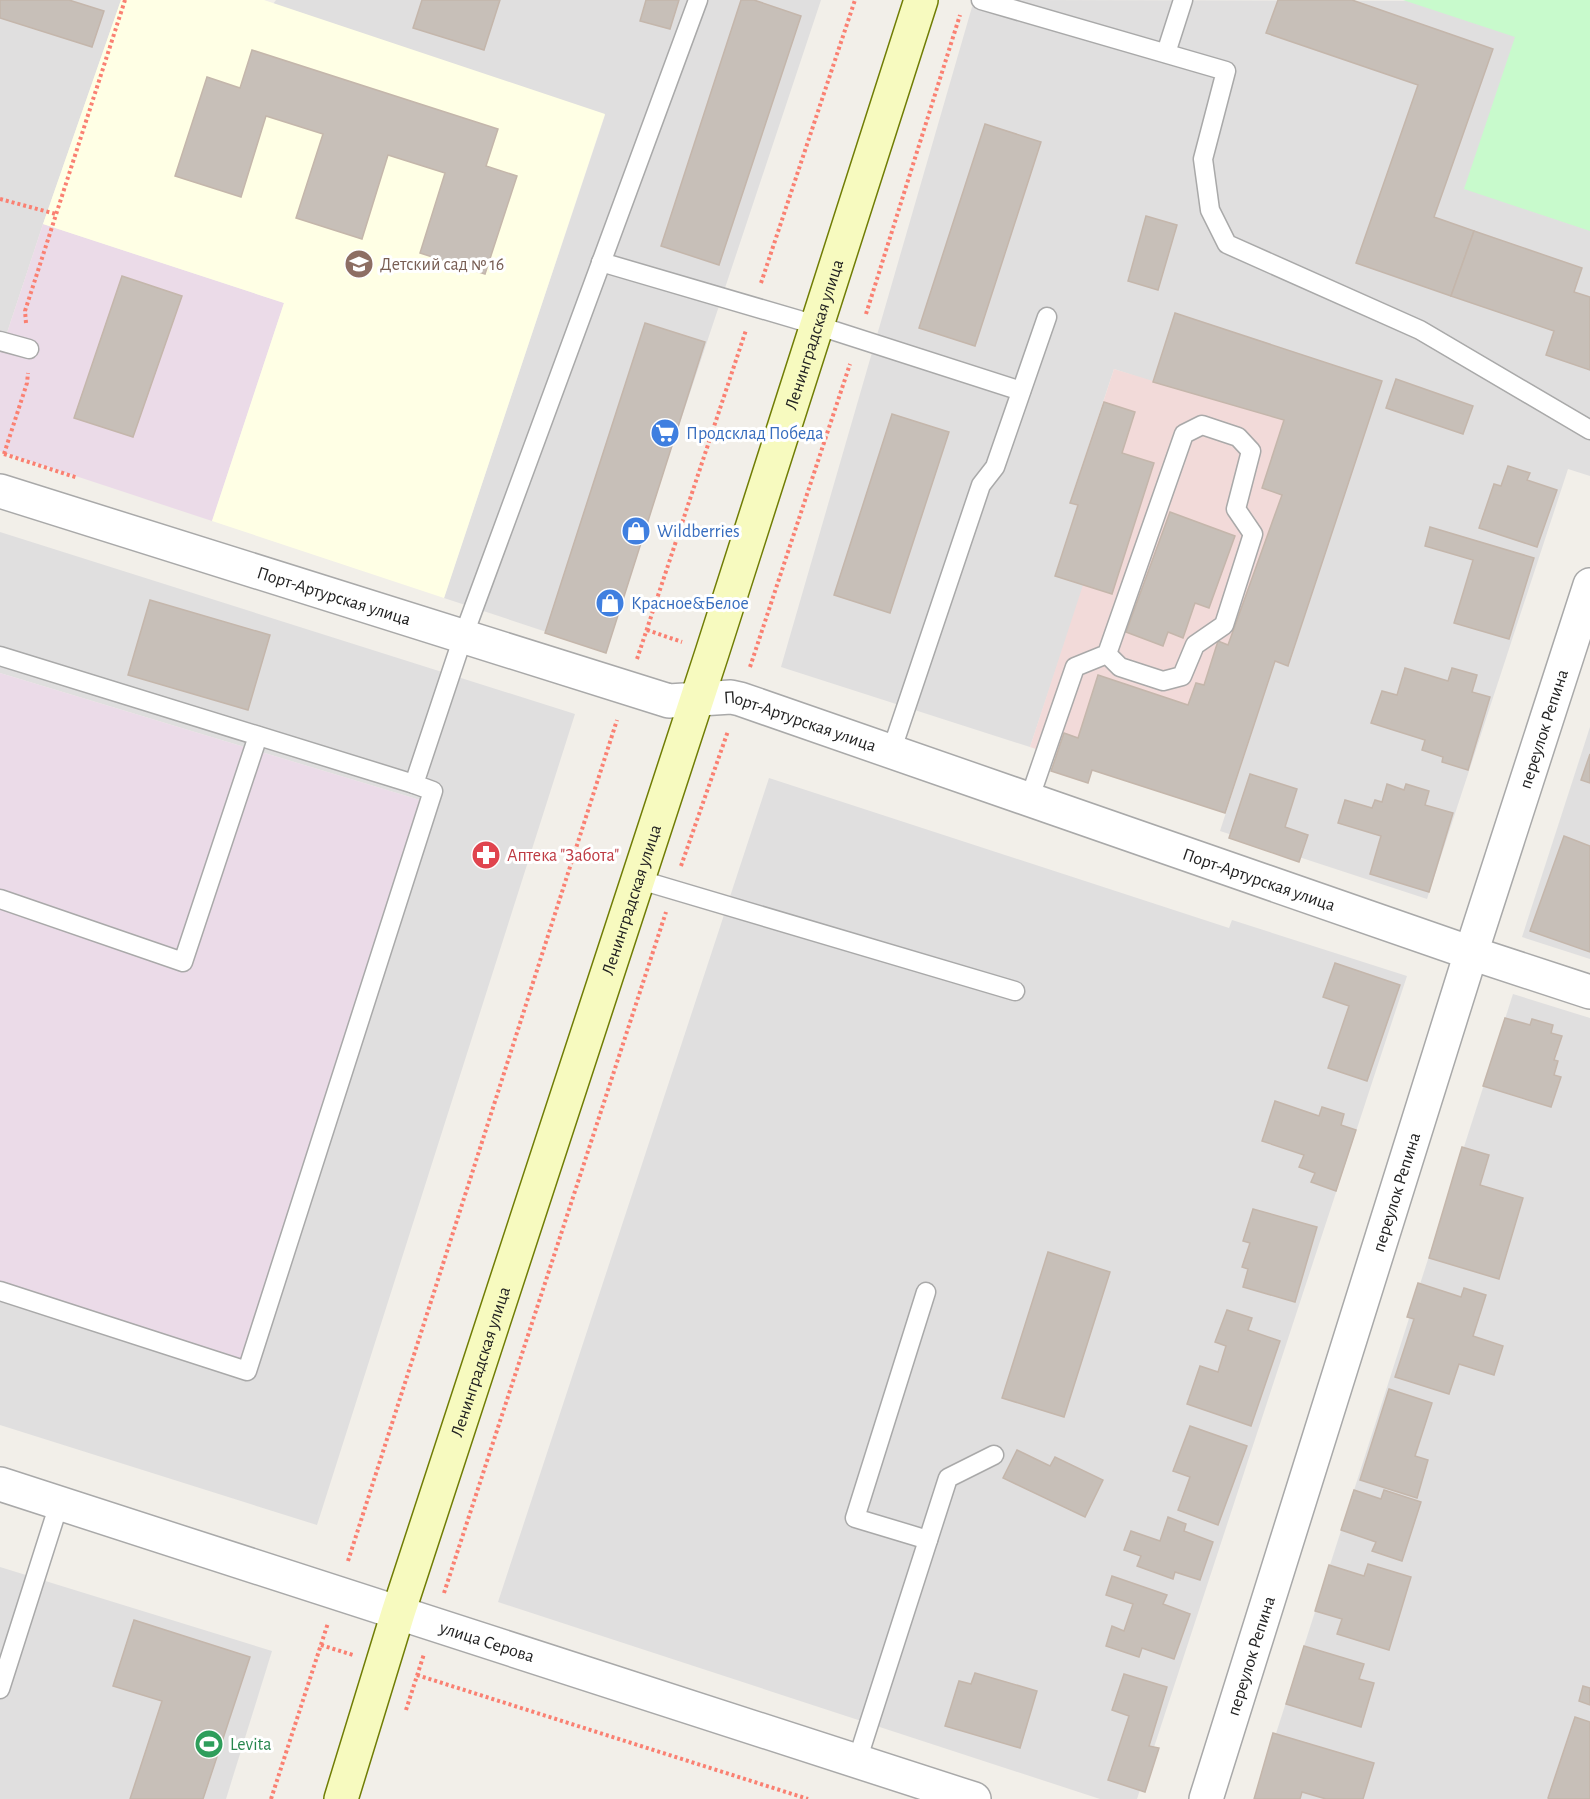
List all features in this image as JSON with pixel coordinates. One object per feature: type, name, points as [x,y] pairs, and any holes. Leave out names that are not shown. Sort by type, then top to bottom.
[{"type":"main road","name":"Ленинградская улица","points":[[341,1799],[398,1613],[698,698],[921,0]]},
{"type":"street","name":"Порт-Артурская улица","points":[[1,476],[463,637],[669,700],[731,697],[1472,954],[1590,992]]},
{"type":"street","name":"переулок Репина","points":[[1206,1799],[1590,585]]},
{"type":"street","name":"улица Серова","points":[[0,1484],[974,1799]]},
{"type":"lane","points":[[414,784],[463,637],[698,0]]},
{"type":"lane","points":[[981,0],[1226,71],[1203,159],[1210,210],[1227,244],[1420,330],[1590,430]]},
{"type":"lane","points":[[1166,53],[1183,0]]},
{"type":"lane","points":[[601,262],[816,326],[1021,391]]},
{"type":"lane","points":[[891,752],[981,485],[995,467],[1047,317]]},
{"type":"lane","points":[[0,341],[29,350]]},
{"type":"lane","points":[[1029,800],[1075,667],[1107,654],[1184,435],[1202,425],[1238,437],[1251,451],[1236,509],[1253,534],[1224,625],[1196,645],[1182,676],[1163,681],[1120,667],[1107,654]]},
{"type":"lane","points":[[0,656],[434,791],[247,1371],[0,1291]]},
{"type":"lane","points":[[0,899],[183,962],[258,736]]},
{"type":"lane","points":[[637,879],[1015,991]]},
{"type":"lane","points":[[926,1292],[855,1518],[928,1540]]},
{"type":"lane","points":[[857,1761],[948,1478],[994,1455]]},
{"type":"lane","points":[[0,1689],[58,1504]]},
{"type":"path","points":[[1,476],[27,383],[29,350],[25,311],[125,0]]},
{"type":"path","points":[[271,1799],[627,687],[855,0]]},
{"type":"path","points":[[0,199],[56,214]]},
{"type":"path","points":[[417,1675],[808,1799]]},
{"type":"shaded area","points":[[0,0],[121,0],[0,354]]},
{"type":"shaded area","name":"Детский сад № 16","points":[[121,0],[264,0],[605,114],[444,598],[212,521],[284,303],[43,224]]},
{"type":"shaded area","points":[[276,0],[821,0],[604,651],[444,598],[605,115],[273,4]]},
{"type":"shaded area","points":[[974,0],[1590,1],[1590,476],[1568,469],[1427,899],[1220,831],[1275,661],[1289,665],[1373,406],[1175,313],[1153,382],[1114,369],[1070,502],[1078,505],[1055,575],[1084,585],[1030,747],[781,667]]},
{"type":"shaded area","points":[[43,224],[284,303],[212,521],[0,451],[0,354]]},
{"type":"shaded area","points":[[1175,313],[1382,381],[1288,666],[1275,662],[1225,813],[1093,770],[1088,783],[1051,771],[1056,756],[1030,747],[1083,585],[1055,576],[1078,506],[1070,503],[1114,369],[1153,381]]},
{"type":"shaded area","points":[[0,532],[575,714],[317,1525],[0,1425],[0,1300],[430,803],[0,673]]},
{"type":"shaded area","points":[[0,673],[430,803],[256,1377],[0,1300]]},
{"type":"shaded area","points":[[1590,727],[1590,959],[1522,937]]},
{"type":"shaded area","points":[[769,778],[1229,928],[1232,920],[1407,976],[1137,1799],[1100,1799],[498,1602]]},
{"type":"shaded area","points":[[1513,994],[1590,1018],[1590,1799],[1255,1799]]},
{"type":"shaded area","points":[[0,1567],[272,1651],[226,1799],[0,1799]]},
{"type":"green space","points":[[1403,0],[1590,0],[1590,231],[1464,189],[1515,37]]},
{"type":"building","points":[[0,0],[69,0],[104,11],[92,47],[0,18]]},
{"type":"building","points":[[422,0],[500,0],[484,50],[413,28]]},
{"type":"building","points":[[646,0],[679,0],[670,29],[640,21]]},
{"type":"building","points":[[741,0],[754,0],[801,16],[719,265],[661,246]]},
{"type":"building","points":[[1278,0],[1352,0],[1493,49],[1434,217],[1474,231],[1451,296],[1356,263],[1418,85],[1266,33]]},
{"type":"building","points":[[252,50],[498,129],[486,166],[517,176],[485,274],[420,253],[445,173],[388,155],[362,239],[296,218],[323,134],[266,116],[241,197],[175,176],[207,77],[240,88]]},
{"type":"building","points":[[985,124],[1041,142],[975,346],[919,328]]},
{"type":"building","points":[[1146,216],[1177,225],[1158,290],[1128,281]]},
{"type":"building","points":[[1474,231],[1582,268],[1574,292],[1590,297],[1590,370],[1546,355],[1554,331],[1451,296]]},
{"type":"building","points":[[122,276],[182,296],[133,437],[74,418]]},
{"type":"building","points":[[1175,313],[1382,381],[1288,666],[1275,661],[1225,813],[1092,770],[1088,783],[1051,771],[1064,733],[1078,738],[1098,675],[1188,705],[1196,683],[1204,685],[1218,641],[1228,645],[1282,495],[1262,488],[1284,420],[1153,382]]},
{"type":"building","points":[[645,323],[705,342],[606,653],[545,633]]},
{"type":"building","points":[[1396,379],[1473,406],[1463,434],[1386,408]]},
{"type":"building","points":[[1104,402],[1135,412],[1122,453],[1154,463],[1112,594],[1055,576],[1078,505],[1070,503]]},
{"type":"building","points":[[892,414],[949,432],[890,613],[834,595]]},
{"type":"building","points":[[1508,466],[1530,473],[1527,480],[1557,490],[1537,547],[1479,528],[1494,484],[1501,486]]},
{"type":"building","points":[[1170,512],[1235,536],[1209,608],[1195,603],[1183,638],[1168,632],[1163,646],[1126,632]]},
{"type":"building","points":[[1430,527],[1534,558],[1509,639],[1454,623],[1473,560],[1425,546]]},
{"type":"building","points":[[150,600],[270,635],[248,710],[128,675]]},
{"type":"building","points":[[1405,668],[1448,681],[1452,668],[1477,675],[1472,692],[1490,697],[1468,770],[1442,762],[1443,757],[1422,750],[1425,740],[1371,723],[1382,691],[1397,695]]},
{"type":"building","points":[[1590,754],[1590,783],[1581,780]]},
{"type":"building","points":[[1250,774],[1297,789],[1285,827],[1308,835],[1299,862],[1229,838]]},
{"type":"building","points":[[1387,784],[1404,790],[1406,784],[1429,791],[1425,805],[1453,813],[1429,892],[1370,874],[1381,836],[1338,823],[1345,800],[1372,808],[1375,800],[1382,802]]},
{"type":"building","points":[[1564,836],[1590,846],[1590,952],[1530,931]]},
{"type":"building","points":[[1335,963],[1400,985],[1367,1081],[1328,1068],[1349,1006],[1323,997]]},
{"type":"building","points":[[1505,1018],[1530,1025],[1532,1019],[1553,1025],[1551,1033],[1562,1036],[1554,1060],[1558,1061],[1554,1075],[1561,1077],[1551,1107],[1483,1086]]},
{"type":"building","points":[[1275,1101],[1319,1116],[1322,1107],[1344,1114],[1341,1125],[1356,1130],[1336,1191],[1311,1182],[1315,1173],[1299,1167],[1304,1155],[1262,1141]]},
{"type":"building","points":[[1462,1147],[1489,1155],[1480,1185],[1523,1198],[1499,1279],[1429,1258]]},
{"type":"building","points":[[1253,1209],[1317,1227],[1295,1302],[1243,1287],[1248,1269],[1242,1267],[1250,1243],[1243,1241]]},
{"type":"building","points":[[1048,1252],[1110,1272],[1064,1417],[1002,1398]]},
{"type":"building","points":[[1418,1283],[1461,1297],[1464,1288],[1486,1295],[1473,1336],[1503,1346],[1494,1375],[1459,1364],[1449,1394],[1395,1377],[1414,1319],[1407,1317]]},
{"type":"building","points":[[1227,1310],[1252,1318],[1248,1330],[1280,1341],[1251,1426],[1187,1404],[1200,1366],[1218,1372],[1226,1346],[1215,1342]]},
{"type":"building","points":[[1389,1389],[1432,1403],[1415,1456],[1428,1460],[1417,1498],[1360,1480]]},
{"type":"building","points":[[1190,1426],[1247,1446],[1218,1525],[1178,1510],[1190,1477],[1173,1471]]},
{"type":"building","points":[[1017,1450],[1050,1466],[1055,1457],[1103,1480],[1085,1517],[1003,1478]]},
{"type":"building","points":[[1354,1490],[1381,1499],[1384,1490],[1421,1502],[1402,1561],[1372,1551],[1376,1542],[1341,1530]]},
{"type":"building","points":[[1168,1517],[1186,1524],[1184,1531],[1213,1542],[1200,1580],[1175,1572],[1173,1579],[1137,1566],[1141,1556],[1124,1550],[1131,1531],[1160,1541]]},
{"type":"building","points":[[1368,1564],[1411,1577],[1389,1650],[1337,1634],[1342,1619],[1315,1611],[1329,1565],[1364,1576]]},
{"type":"building","points":[[1112,1576],[1167,1595],[1163,1604],[1190,1614],[1174,1659],[1142,1648],[1139,1657],[1106,1646],[1112,1626],[1124,1631],[1133,1604],[1106,1595]]},
{"type":"building","points":[[134,1620],[250,1657],[203,1799],[130,1799],[162,1701],[113,1686]]},
{"type":"building","points":[[1304,1646],[1364,1664],[1359,1679],[1374,1683],[1361,1727],[1286,1704]]},
{"type":"building","points":[[975,1673],[1037,1691],[1020,1748],[945,1726],[959,1681],[971,1684]]},
{"type":"building","points":[[1124,1674],[1167,1687],[1149,1746],[1159,1748],[1145,1792],[1108,1780],[1129,1716],[1112,1710]]},
{"type":"building","points":[[1583,1686],[1590,1688],[1590,1705],[1579,1701]]},
{"type":"building","points":[[1575,1717],[1590,1722],[1590,1799],[1549,1799],[1548,1798]]},
{"type":"building","points":[[1273,1733],[1374,1763],[1363,1799],[1326,1799],[1302,1792],[1300,1799],[1254,1799]]},
{"type":"place","name":"Детский сад № 16","points":[[359,264]]},
{"type":"place","name":"Продсклад Победа","points":[[665,433]]},
{"type":"place","name":"Wildberries","points":[[636,531]]},
{"type":"place","name":"Красное&Белое","points":[[610,603]]},
{"type":"place","name":"Аптека \"Забота\"","points":[[486,855]]},
{"type":"place","name":"Levita","points":[[209,1744]]}]
